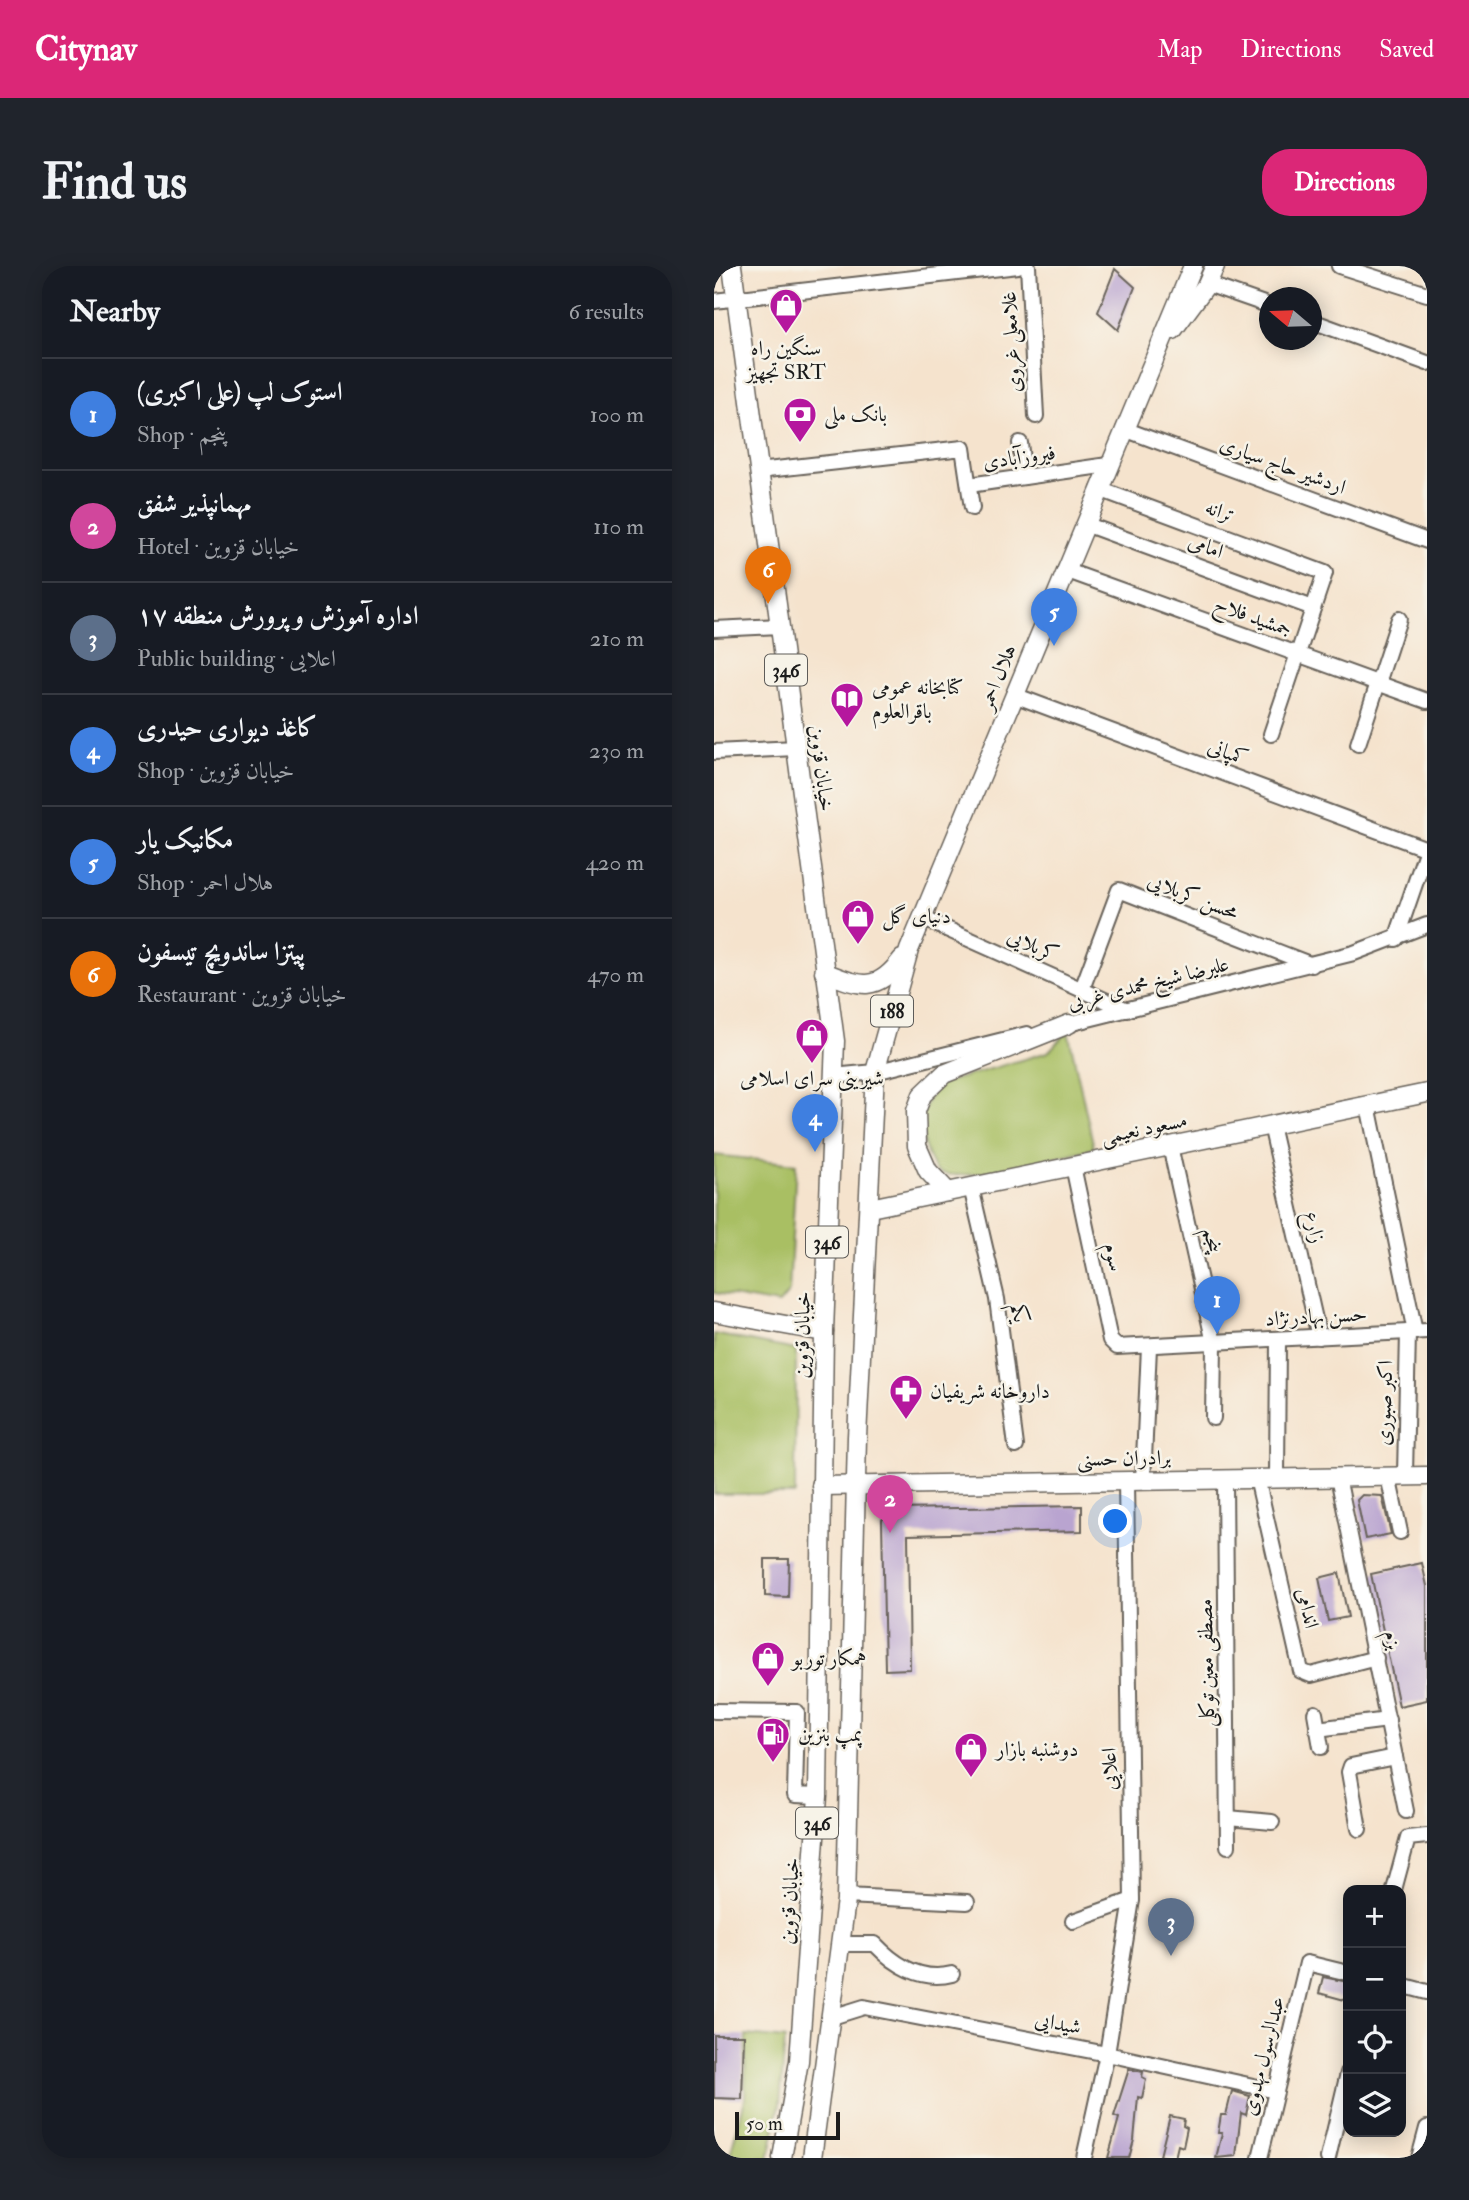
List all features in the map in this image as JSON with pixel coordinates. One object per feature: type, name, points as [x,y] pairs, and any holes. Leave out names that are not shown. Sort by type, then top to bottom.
[{"type":"main road","name":"خیابان قزوین","points":[[732,266],[835,1041],[824,1332],[818,1796],[801,2038],[782,2158]]},
{"type":"main road","name":"هلال احمر","points":[[875,1072],[909,950],[1108,465],[1193,266]]},
{"type":"main road","points":[[1157,353],[1208,284],[1215,266]]},
{"type":"main road","name":"188","points":[[824,971],[856,984],[873,984],[888,978],[909,950]]},
{"type":"main road","points":[[948,1192],[928,1171],[917,1146],[916,1111],[922,1095],[944,1074],[1069,1024]]},
{"type":"main road","name":"346","points":[[812,2158],[846,1896],[860,1335],[870,1208],[875,1072]]},
{"type":"main road","name":"مسعود نعیمی","points":[[870,1208],[1427,1093]]},
{"type":"main road","points":[[714,1312],[824,1332]]},
{"type":"main road","name":"برادران حسنی","points":[[821,1486],[1427,1476]]},
{"type":"street","points":[[714,301],[1018,266]]},
{"type":"street","name":"غلامعلی غروی","points":[[1028,266],[1036,416]]},
{"type":"street","points":[[1339,266],[1427,294]]},
{"type":"street","points":[[1208,284],[1259,302]]},
{"type":"street","points":[[1322,325],[1427,363]]},
{"type":"street","name":"اردشیر حاج سیاری","points":[[1124,429],[1427,541]]},
{"type":"street","points":[[1020,443],[1024,477]]},
{"type":"street","name":"فیروزآبادی","points":[[758,471],[963,448],[969,485],[1108,465]]},
{"type":"street","points":[[969,485],[972,508]]},
{"type":"street","name":"ترانه","points":[[1100,489],[1325,573],[1313,608]]},
{"type":"street","name":"امامی","points":[[1085,524],[1313,608]]},
{"type":"street","name":"جمشید فلاح","points":[[1065,570],[1427,701]]},
{"type":"street","points":[[1271,734],[1313,608]]},
{"type":"street","points":[[1358,744],[1399,619]]},
{"type":"street","points":[[714,629],[780,626]]},
{"type":"street","name":"کمپانی","points":[[1014,695],[1427,849]]},
{"type":"street","points":[[714,752],[796,748]]},
{"type":"street","points":[[1396,939],[1427,849]]},
{"type":"street","name":"محسن کربلایی","points":[[1082,989],[1119,890],[1312,965]]},
{"type":"street","name":"کربلایی","points":[[922,918],[1128,1010]]},
{"type":"street","name":"علیرضا شیخ محمدی غربی","points":[[833,1076],[875,1072],[1312,965],[1396,939],[1427,925]]},
{"type":"street","name":"اکبر صبوری","points":[[1368,1105],[1417,1332],[1396,1476],[1400,1532]]},
{"type":"street","name":"زارع","points":[[1271,1125],[1319,1337]]},
{"type":"street","name":"پنجم","points":[[1170,1146],[1214,1343],[1213,1418]]},
{"type":"street","name":"سوم","points":[[1073,1166],[1110,1340],[1124,1348]]},
{"type":"street","name":"یکم","points":[[971,1187],[997,1299],[1016,1446]]},
{"type":"street","name":"حسن بهادرنژاد","points":[[1124,1348],[1417,1332]]},
{"type":"street","points":[[1277,1478],[1278,1339]]},
{"type":"street","name":"اعلایی","points":[[1084,2158],[1107,2054],[1132,1900],[1134,1481],[1149,1347]]},
{"type":"street","name":"بزم","points":[[1338,1477],[1406,1811]]},
{"type":"street","name":"اندامی","points":[[1257,1478],[1301,1671],[1311,1675],[1376,1658]]},
{"type":"street","name":"مصطفی معین توکلی","points":[[1225,1479],[1228,1846]]},
{"type":"street","points":[[714,1711],[797,1713],[795,1795],[818,1796]]},
{"type":"street","points":[[1315,1713],[1321,1747]]},
{"type":"street","points":[[1317,1729],[1388,1720]]},
{"type":"street","points":[[1359,1829],[1349,1772],[1351,1766],[1395,1756]]},
{"type":"street","points":[[1228,1818],[1272,1822]]},
{"type":"street","points":[[1395,1885],[1408,1838],[1427,1836]]},
{"type":"street","points":[[846,1896],[967,1902]]},
{"type":"street","points":[[1073,1920],[1132,1900]]},
{"type":"street","points":[[841,1944],[875,1944],[894,1964],[932,1976],[952,1974]]},
{"type":"street","name":"عبدالرسول مهدوی","points":[[1260,2158],[1307,1963],[1343,1972]]},
{"type":"street","points":[[1406,1986],[1427,1992]]},
{"type":"street","name":"شیدایی","points":[[832,2017],[864,2007],[1107,2054],[1276,2091]]},
{"type":"street","points":[[1328,2158],[1348,2074]]},
{"type":"street","points":[[1419,2158],[1427,2127]]},
{"type":"green space","points":[[1068,1031],[1094,1148],[989,1172],[949,1175],[937,1171],[928,1155],[921,1130],[924,1108],[935,1089],[940,1084],[1048,1052]]},
{"type":"green space","points":[[714,1155],[796,1164],[789,1292],[779,1304],[714,1293]]},
{"type":"green space","points":[[714,1334],[796,1350],[795,1494],[714,1494]]},
{"type":"green space","points":[[746,2035],[785,2039],[780,2103],[769,2158],[729,2158],[745,2099]]},
{"type":"building","points":[[1115,269],[1135,287],[1118,330],[1098,312]]},
{"type":"building","points":[[1362,1495],[1382,1496],[1391,1534],[1365,1539],[1357,1500]]},
{"type":"building","points":[[1082,1506],[1082,1531],[908,1535],[910,1669],[885,1670],[882,1520],[893,1509]]},
{"type":"building","points":[[765,1559],[789,1559],[788,1597],[765,1596]]},
{"type":"building","points":[[1422,1563],[1427,1586],[1427,1700],[1399,1706],[1371,1574]]},
{"type":"building","points":[[1339,1573],[1348,1617],[1328,1621],[1319,1578]]},
{"type":"building","points":[[1323,1977],[1343,1981],[1343,2000],[1319,1993]]},
{"type":"building","points":[[714,2035],[744,2035],[742,2099],[714,2098]]},
{"type":"building","points":[[1129,2069],[1143,2072],[1142,2077],[1146,2079],[1142,2098],[1138,2097],[1134,2140],[1129,2158],[1108,2158],[1119,2118],[1114,2116]]},
{"type":"building","points":[[1232,2091],[1250,2096],[1246,2115],[1241,2113],[1236,2156],[1216,2158],[1222,2133],[1218,2133],[1221,2115],[1226,2115]]},
{"type":"building","points":[[1170,2116],[1184,2119],[1183,2126],[1187,2128],[1183,2147],[1178,2145],[1175,2158],[1160,2156]]},
{"type":"place","name":"سنگین راه تجهیز SRT","points":[[786,335]]},
{"type":"place","name":"بانک ملی","points":[[800,444]]},
{"type":"place","name":"پیتزا ساندویچ تیسفون","points":[[768,604]]},
{"type":"place","name":"مکانیک یار","points":[[1054,646]]},
{"type":"place","name":"کتابخانه عمومی باقرالعلوم","points":[[847,729]]},
{"type":"place","name":"دنیای گل","points":[[858,946]]},
{"type":"place","name":"شیرینی سرای اسلامی","points":[[812,1065]]},
{"type":"place","name":"کاغذ دیواری حیدری","points":[[815,1152]]},
{"type":"place","name":"استوک لپ (علی اکبری)","points":[[1217,1334]]},
{"type":"place","name":"داروخانه شریفیان","points":[[906,1421]]},
{"type":"place","name":"مهمانپذیر شفق","points":[[890,1533]]},
{"type":"place","name":"همکار توربو","points":[[768,1688]]},
{"type":"place","name":"پمپ بنزین","points":[[773,1764]]},
{"type":"place","name":"دوشنبه بازار","points":[[971,1779]]},
{"type":"place","name":"اداره آموزش و پرورش منطقه ۱۷","points":[[1171,1956]]}]
